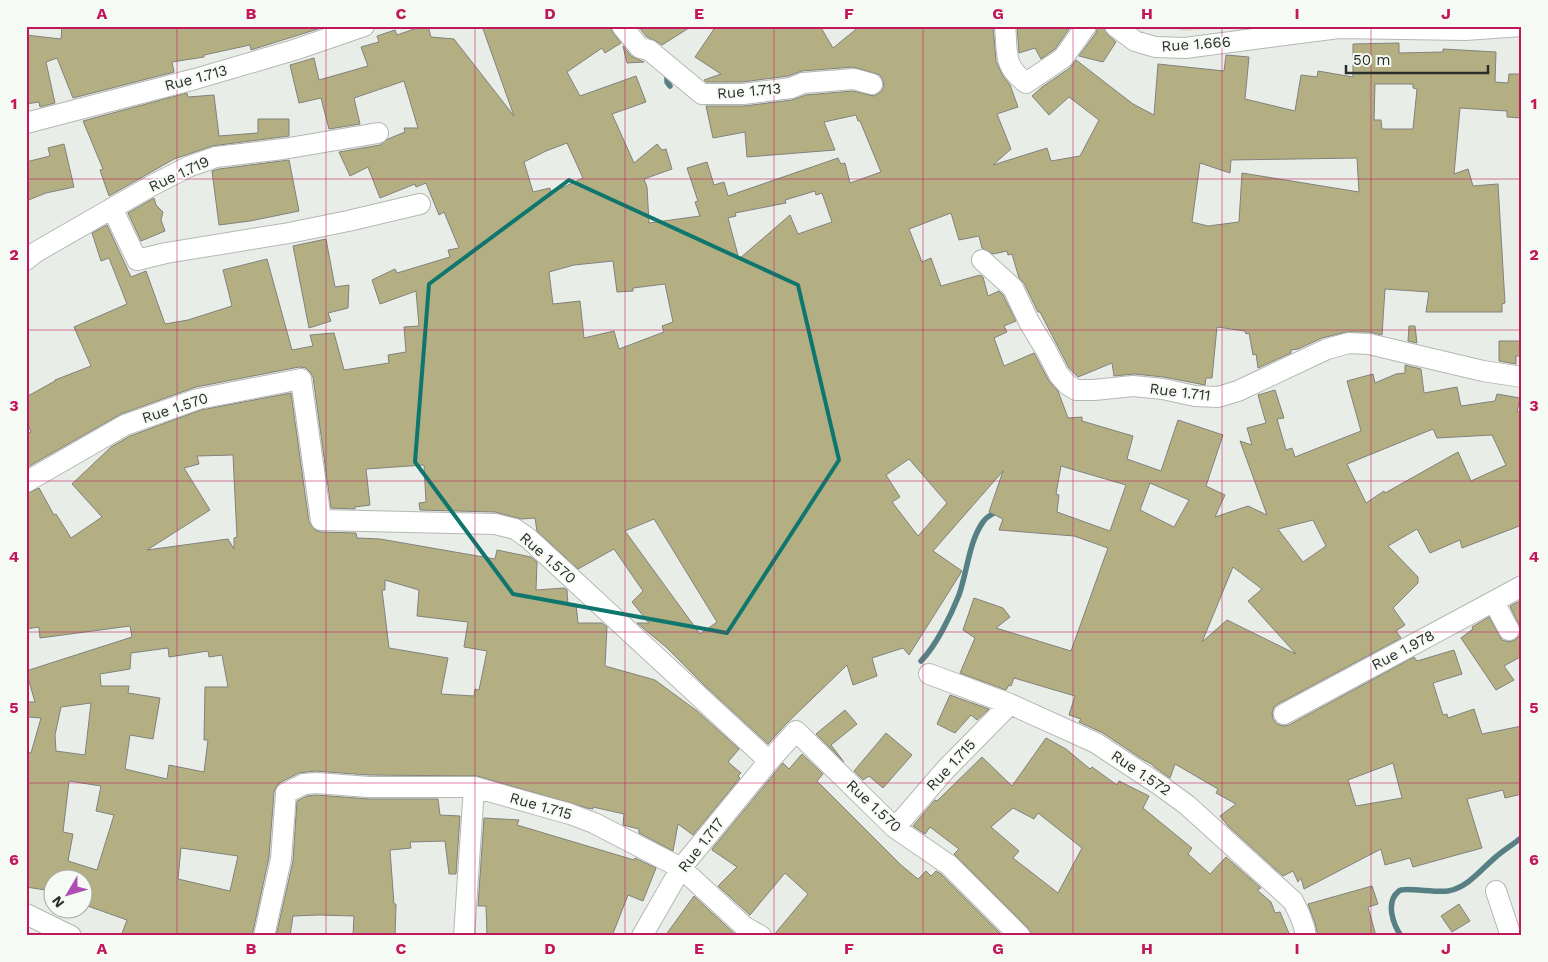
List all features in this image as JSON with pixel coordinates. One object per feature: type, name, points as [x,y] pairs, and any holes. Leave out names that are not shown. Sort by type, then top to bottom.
[{"type":"street","name":"Rue 1.713","points":[[26,123],[195,80],[294,50],[364,26]]},
{"type":"street","name":"Rue 1.713","points":[[622,26],[640,48],[650,50],[702,94],[743,94],[791,88],[803,83],[854,79],[872,84]]},
{"type":"street","points":[[1006,26],[1005,50],[1008,60],[1014,73],[1026,83],[1063,58],[1086,26]]},
{"type":"street","name":"Rue 1.666","points":[[1115,26],[1135,41],[1155,48],[1185,48],[1339,28],[1465,30],[1522,26]]},
{"type":"street","name":"Rue 1.719","points":[[26,260],[36,252],[174,174],[216,157],[283,150],[378,133]]},
{"type":"street","points":[[112,208],[138,260],[166,253],[289,233],[420,204]]},
{"type":"street","name":"Rue 1.711","points":[[982,260],[1013,288],[1029,322],[1060,375],[1068,385],[1076,390],[1133,386],[1163,389],[1195,396],[1218,397],[1238,391],[1327,349],[1349,344],[1370,344],[1482,370],[1522,377]]},
{"type":"street","name":"Rue 1.570","points":[[26,482],[125,425],[198,399],[301,379],[321,520],[495,524],[514,529],[528,538],[769,761],[796,731],[895,828],[949,865],[1020,936]]},
{"type":"street","name":"Rue 1.978","points":[[1284,714],[1522,586]]},
{"type":"street","points":[[1494,602],[1509,630]]},
{"type":"street","name":"Rue 1.572","points":[[929,674],[1010,704],[1096,743],[1161,786],[1186,805],[1292,901],[1300,913],[1306,936]]},
{"type":"street","name":"Rue 1.715","points":[[895,828],[946,769],[1010,704]]},
{"type":"street","name":"Rue 1.717","points":[[642,936],[681,868],[769,761]]},
{"type":"street","name":"Rue 1.715","points":[[264,936],[281,859],[286,793],[304,784],[316,783],[369,787],[474,787],[594,823],[681,868],[745,927],[761,936]]},
{"type":"street","points":[[464,936],[474,787]]},
{"type":"street","points":[[1496,891],[1511,936]]},
{"type":"street","points":[[26,914],[70,936]]},
{"type":"highlighted area","points":[[569,180],[798,285],[839,460],[727,633],[513,594],[415,462],[429,284]]},
{"type":"shaded area","points":[[1169,26],[1233,26],[1184,31]]},
{"type":"building","points":[[62,26],[321,26],[321,28],[251,50],[250,45],[204,55],[204,57],[172,62],[174,72],[73,98],[57,58],[46,62],[55,103],[40,107],[39,102],[26,104],[26,35],[61,39]]},
{"type":"building","points":[[428,26],[431,37],[454,39],[514,116],[482,26],[610,26],[621,43],[605,53],[602,48],[567,72],[580,96],[636,76],[646,102],[612,114],[634,163],[657,144],[662,150],[666,149],[672,169],[644,179],[647,187],[649,223],[700,216],[695,202],[698,201],[687,168],[707,162],[714,185],[724,182],[728,196],[838,158],[841,164],[845,163],[850,183],[881,172],[856,115],[824,122],[835,150],[747,157],[745,132],[713,138],[706,106],[744,106],[792,100],[806,95],[853,91],[874,96],[881,92],[884,87],[880,75],[853,67],[802,71],[788,76],[742,82],[706,82],[704,80],[721,74],[695,57],[716,26],[820,26],[833,48],[860,26],[993,26],[996,61],[1003,76],[1010,85],[1018,107],[997,114],[1011,149],[993,165],[1047,148],[1051,161],[1080,156],[1099,120],[1069,97],[1049,115],[1032,96],[1070,68],[1076,60],[1133,104],[1154,115],[1158,64],[1224,71],[1226,55],[1249,57],[1245,99],[1295,111],[1301,75],[1317,77],[1318,71],[1353,77],[1353,44],[1399,43],[1399,53],[1443,52],[1443,49],[1496,52],[1495,82],[1508,83],[1509,74],[1522,74],[1522,118],[1507,117],[1507,111],[1460,108],[1454,174],[1468,169],[1473,186],[1498,184],[1505,303],[1502,304],[1502,312],[1426,312],[1429,292],[1385,289],[1382,335],[1370,332],[1346,332],[1322,338],[1298,349],[1291,350],[1291,353],[1258,368],[1256,354],[1253,355],[1249,333],[1246,334],[1245,331],[1217,327],[1212,378],[1206,378],[1205,385],[1164,377],[1134,374],[1114,376],[1112,363],[1078,377],[1069,368],[1024,283],[1019,278],[1012,254],[1008,255],[1007,251],[993,254],[982,248],[979,236],[959,240],[951,213],[909,229],[922,262],[931,258],[941,286],[980,275],[983,277],[988,296],[999,291],[1003,295],[1016,321],[1004,326],[1007,332],[994,338],[1004,366],[1034,353],[1049,381],[1058,391],[1068,418],[1082,417],[1082,421],[1133,436],[1127,459],[1161,471],[1178,420],[1223,435],[1206,486],[1225,495],[1215,517],[1248,506],[1267,515],[1240,441],[1252,445],[1247,428],[1266,423],[1258,395],[1275,390],[1284,418],[1277,419],[1286,450],[1292,448],[1295,457],[1361,431],[1347,381],[1373,374],[1375,383],[1396,374],[1405,373],[1405,365],[1421,369],[1424,393],[1457,387],[1461,406],[1495,401],[1497,394],[1520,398],[1517,412],[1522,411],[1522,525],[1462,548],[1460,540],[1430,553],[1417,529],[1388,546],[1418,577],[1418,583],[1393,608],[1405,625],[1396,631],[1401,638],[1278,704],[1274,707],[1272,713],[1273,719],[1277,724],[1289,725],[1414,657],[1417,661],[1454,650],[1462,674],[1433,683],[1443,715],[1447,714],[1448,718],[1474,709],[1482,734],[1522,726],[1522,794],[1505,798],[1503,790],[1467,799],[1482,848],[1413,867],[1410,858],[1385,865],[1381,849],[1304,889],[1301,878],[1298,882],[1293,871],[1283,876],[1228,826],[1220,816],[1236,804],[1216,793],[1218,789],[1175,764],[1170,778],[1103,733],[1079,722],[1081,719],[1069,715],[1075,696],[1014,678],[1011,686],[1009,685],[1006,690],[960,673],[975,638],[963,630],[974,598],[1003,608],[1010,617],[996,628],[1071,651],[1108,548],[1074,536],[999,530],[1003,519],[989,512],[1003,471],[933,551],[962,571],[909,655],[903,648],[872,658],[877,676],[853,685],[847,665],[768,744],[666,647],[637,623],[649,623],[632,602],[643,591],[614,549],[578,569],[537,531],[535,518],[521,519],[495,512],[420,510],[419,503],[426,502],[424,465],[366,469],[370,505],[355,507],[355,509],[331,508],[313,377],[306,368],[299,367],[196,387],[121,414],[26,468],[26,434],[31,432],[26,420],[26,397],[55,380],[91,366],[74,327],[127,304],[109,258],[101,261],[92,233],[107,225],[131,277],[146,271],[165,324],[188,320],[232,306],[223,270],[267,259],[292,350],[313,346],[310,335],[334,333],[344,370],[389,363],[388,355],[406,352],[404,327],[419,326],[416,291],[380,304],[372,280],[395,269],[397,273],[450,257],[448,250],[459,248],[444,212],[439,215],[426,183],[416,187],[415,184],[380,198],[368,167],[350,176],[339,152],[380,145],[388,139],[405,132],[404,128],[418,128],[404,81],[354,98],[360,124],[329,129],[321,98],[299,103],[290,65],[314,58],[319,80],[368,66],[361,47],[379,42],[377,36],[395,30],[397,35]],"holes":[[[1375,84],[1413,84],[1413,88],[1417,89],[1413,129],[1382,129],[1381,120],[1374,120]],[[567,143],[583,178],[551,193],[550,188],[533,192],[524,162]],[[1357,158],[1359,192],[1242,173],[1239,222],[1208,226],[1192,222],[1200,163],[1230,173],[1231,160]],[[815,191],[816,195],[822,193],[832,222],[798,234],[790,215],[739,259],[728,218],[736,216],[735,213],[786,203],[785,200]],[[613,261],[617,292],[633,291],[633,288],[665,284],[673,322],[662,326],[664,332],[619,349],[614,331],[584,338],[580,301],[553,304],[549,272],[574,265]],[[1433,429],[1437,438],[1492,435],[1506,465],[1471,481],[1458,452],[1385,493],[1384,491],[1366,503],[1347,464]],[[909,459],[947,503],[918,536],[892,502],[900,497],[886,475]],[[1061,466],[1126,485],[1110,531],[1057,512],[1059,495],[1056,494]],[[1150,483],[1189,500],[1174,527],[1140,510]],[[654,519],[717,622],[700,634],[625,531]],[[1313,520],[1326,546],[1303,562],[1278,529]],[[1233,567],[1262,589],[1248,601],[1296,654],[1227,620],[1202,642]],[[1393,763],[1402,798],[1356,806],[1348,780]]]},
{"type":"building","points":[[638,26],[692,26],[662,45],[647,37]]},
{"type":"building","points":[[1017,26],[1071,26],[1055,49],[1041,59],[1035,48],[1019,53]]},
{"type":"building","points":[[1098,26],[1104,28],[1108,35],[1116,42],[1103,62],[1079,56],[1096,33]]},
{"type":"building","points":[[623,46],[631,56],[644,62],[627,63]]},
{"type":"building","points":[[187,93],[188,97],[214,95],[219,136],[258,133],[258,119],[289,119],[289,136],[212,146],[174,159],[109,196],[100,170],[103,169],[83,121]]},
{"type":"building","points":[[64,144],[74,187],[46,193],[26,201],[26,162],[50,156],[48,148]]},
{"type":"building","points":[[289,160],[299,211],[219,225],[212,171]]},
{"type":"building","points":[[154,198],[156,205],[163,212],[161,220],[165,231],[141,241],[128,213]]},
{"type":"building","points":[[326,239],[335,287],[349,285],[348,308],[328,313],[331,321],[309,328],[293,246]]},
{"type":"building","points":[[1409,326],[1415,326],[1417,343],[1408,341]]},
{"type":"building","points":[[1499,341],[1522,341],[1522,356],[1516,356],[1516,364],[1499,361]]},
{"type":"building","points":[[291,393],[309,522],[315,530],[321,532],[356,533],[357,538],[380,539],[495,559],[497,550],[531,557],[537,562],[536,590],[564,588],[567,590],[568,605],[576,604],[578,623],[602,623],[607,627],[605,666],[655,680],[697,711],[739,749],[728,762],[741,773],[738,776],[740,778],[693,835],[678,824],[673,851],[639,833],[639,829],[623,825],[624,814],[593,807],[593,809],[587,808],[477,776],[369,775],[315,771],[299,773],[281,782],[274,792],[269,857],[252,936],[121,936],[127,920],[92,908],[92,870],[42,870],[42,889],[26,887],[26,847],[29,825],[26,825],[26,752],[31,753],[41,718],[28,717],[27,702],[35,702],[26,671],[132,637],[130,626],[40,638],[39,627],[26,629],[26,494],[39,488],[54,515],[56,514],[71,538],[102,517],[72,484],[111,447],[130,436],[201,410]],"holes":[[[233,455],[237,537],[234,538],[234,549],[228,539],[147,550],[210,510],[184,468],[199,464],[197,456]],[[385,580],[419,590],[417,616],[468,622],[464,647],[487,651],[479,690],[475,689],[474,696],[441,694],[448,658],[389,648],[382,590],[385,590]],[[168,648],[169,657],[208,651],[209,657],[222,655],[228,687],[205,687],[204,740],[208,740],[204,772],[169,765],[167,779],[125,769],[130,735],[153,739],[160,698],[128,693],[129,686],[101,686],[100,674],[130,669],[131,653]],[[91,703],[85,755],[56,751],[55,735],[61,707]],[[69,781],[101,786],[96,811],[114,815],[97,870],[68,861],[73,834],[63,832]],[[181,848],[238,856],[230,891],[178,879]]]},
{"type":"building","points":[[1522,600],[1522,656],[1504,666],[1514,680],[1496,690],[1461,638],[1473,629],[1472,627],[1489,617],[1502,640],[1509,642],[1515,640],[1521,630],[1510,606]]},
{"type":"building","points":[[950,695],[989,709],[977,720],[971,715],[955,733],[937,724]]},
{"type":"building","points":[[845,710],[857,724],[831,745],[844,762],[816,734]]},
{"type":"building","points":[[886,733],[912,755],[883,788],[869,776],[863,780],[854,771]]},
{"type":"building","points":[[1046,738],[1066,749],[1090,769],[1092,767],[1117,785],[1119,781],[1149,796],[1143,808],[1192,848],[1188,854],[1210,874],[1226,857],[1261,888],[1257,890],[1271,902],[1275,913],[1280,912],[1290,936],[1032,936],[1028,928],[954,854],[959,849],[930,827],[925,834],[913,826],[935,800],[937,801],[982,757],[1012,786]],"holes":[[[1013,808],[1034,819],[1038,813],[1082,848],[1058,893],[1013,858],[1019,851],[991,827]]]},
{"type":"building","points":[[802,754],[823,774],[817,781],[901,865],[918,879],[926,871],[931,876],[936,871],[941,874],[1003,936],[773,936],[808,894],[785,873],[750,915],[718,886],[737,867],[712,849],[783,763],[789,769]]},
{"type":"building","points":[[307,796],[369,799],[438,799],[440,815],[460,816],[456,874],[449,874],[445,841],[410,842],[411,848],[390,850],[394,904],[396,904],[395,936],[353,936],[354,916],[319,915],[293,916],[290,936],[276,936],[293,861],[297,801]]},
{"type":"building","points":[[484,818],[519,820],[517,825],[634,860],[635,858],[656,868],[643,901],[628,895],[612,936],[487,936],[486,906],[478,906]]},
{"type":"building","points":[[1372,886],[1378,904],[1368,907],[1376,936],[1318,936],[1308,904]]},
{"type":"building","points":[[695,897],[737,936],[665,936]]},
{"type":"building","points":[[1459,904],[1470,921],[1452,932],[1441,916]]},
{"type":"waterway","points":[[667,71],[667,82],[670,86]]},
{"type":"waterway","points":[[921,661],[938,639],[956,603],[974,538],[978,530],[986,518],[998,511]]},
{"type":"waterway","points":[[1401,936],[1395,925],[1391,907],[1392,901],[1399,891],[1448,891],[1456,889],[1469,881],[1500,853],[1522,837]]}]
